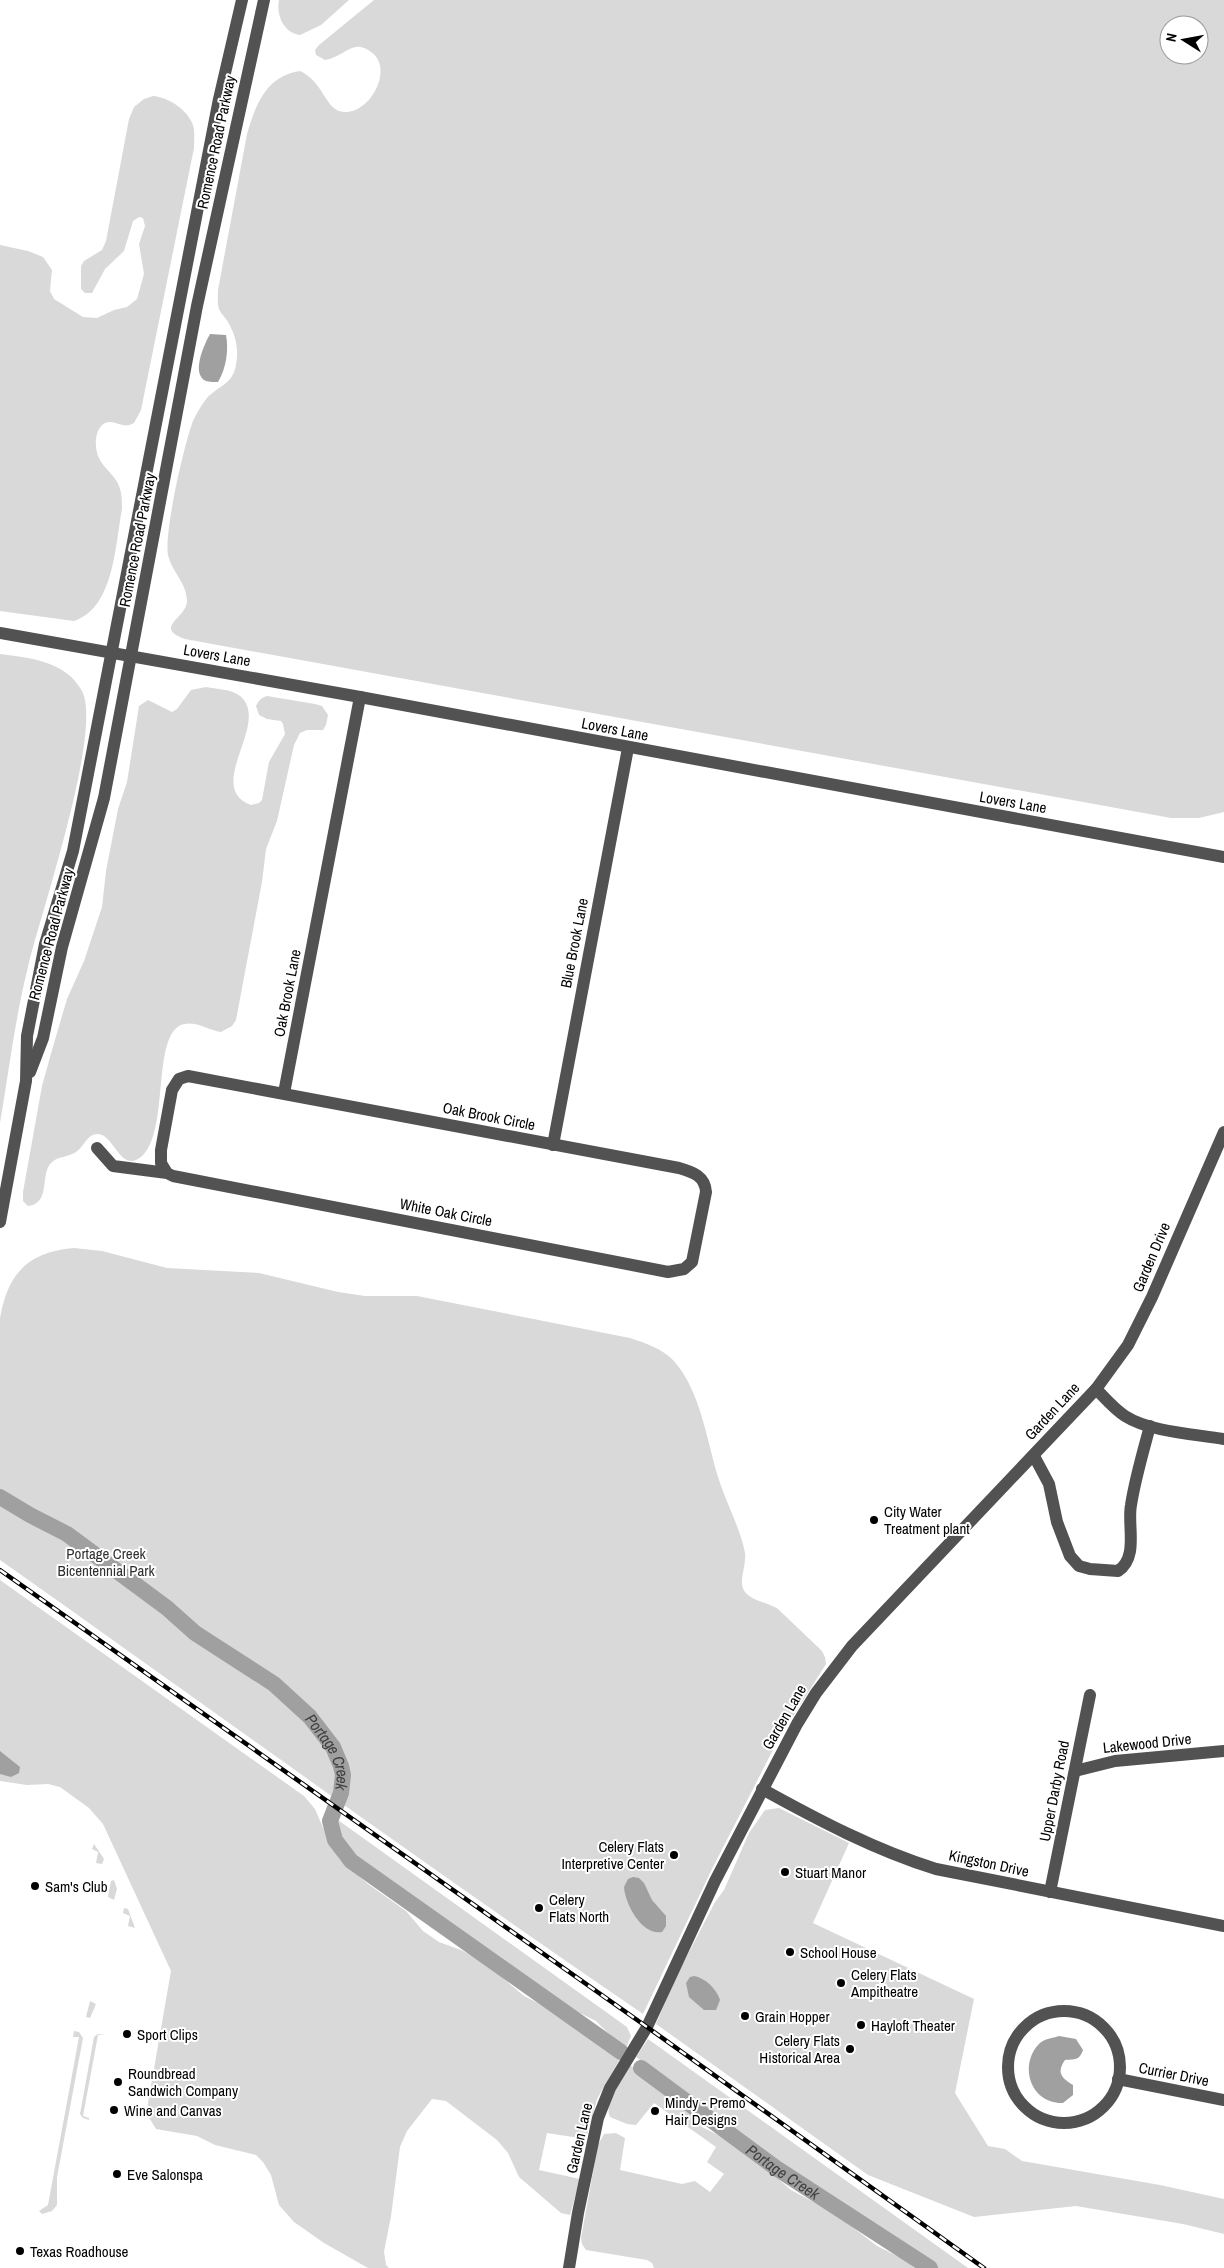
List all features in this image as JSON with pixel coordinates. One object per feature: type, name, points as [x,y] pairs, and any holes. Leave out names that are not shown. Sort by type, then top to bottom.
[{"type":"street","name":"Romence Road Parkway","points":[[0,1222],[26,1081],[27,1036],[43,953],[73,851],[220,99],[242,0]]},
{"type":"street","name":"Romence Road Parkway","points":[[26,1081],[43,1038],[62,948],[97,828],[132,656],[197,306],[264,0]]},
{"type":"street","points":[[220,99],[241,103]]},
{"type":"street","name":"Lovers Lane","points":[[0,633],[360,697],[1224,857]]},
{"type":"street","name":"Oak Brook Lane","points":[[284,1093],[360,697]]},
{"type":"street","name":"Blue Brook Lane","points":[[553,1145],[628,748]]},
{"type":"street","points":[[167,1173],[161,1163],[161,1150],[172,1090],[179,1079],[192,1076],[284,1093]]},
{"type":"street","name":"Oak Brook Circle","points":[[284,1093],[687,1170]]},
{"type":"street","name":"Garden Drive","points":[[1096,1389],[1128,1344],[1152,1297],[1188,1210],[1224,1132]]},
{"type":"street","name":"White Oak Circle","points":[[96,1148],[114,1166],[167,1173],[173,1176],[674,1272],[688,1267],[694,1257],[706,1192],[706,1185],[700,1176],[687,1170]]},
{"type":"street","name":"Garden Lane","points":[[570,2268],[578,2213],[603,2104],[626,2059],[647,2027],[715,1881],[797,1724],[816,1693],[842,1658],[1096,1389],[1126,1416],[1150,1426],[1224,1440]]},
{"type":"street","points":[[1034,1456],[1049,1484],[1057,1522],[1070,1556],[1080,1566],[1090,1569],[1118,1571],[1126,1562],[1130,1548],[1132,1530],[1130,1507],[1150,1426]]},
{"type":"street","name":"Upper Darby Road","points":[[1050,1892],[1090,1695]]},
{"type":"street","name":"Lakewood Drive","points":[[1075,1771],[1115,1761],[1224,1751]]},
{"type":"street","name":"Kingston Drive","points":[[762,1790],[825,1824],[910,1861],[936,1869],[1224,1926]]},
{"type":"street","name":"Currier Drive","points":[[1058,2011],[1077,2012],[1094,2019],[1107,2031],[1117,2047],[1120,2066],[1118,2079],[1109,2100],[1096,2113],[1079,2121],[1061,2123],[1043,2119],[1027,2110],[1014,2093],[1009,2078],[1008,2059],[1014,2042],[1025,2027],[1040,2016],[1058,2011]]},
{"type":"street","name":"Currier Drive","points":[[1118,2079],[1224,2100]]},
{"type":"green space","points":[[279,0],[349,0],[321,25],[300,35],[294,34],[282,23],[278,6]]},
{"type":"green space","points":[[374,0],[1224,0],[1224,812],[1199,818],[1171,818],[185,639],[176,635],[171,626],[186,606],[187,600],[182,582],[168,555],[169,528],[180,468],[193,421],[207,398],[232,376],[236,365],[235,338],[231,327],[219,309],[218,290],[247,134],[254,112],[264,93],[271,85],[288,74],[300,71],[313,81],[330,104],[339,111],[349,112],[359,108],[368,101],[379,81],[380,70],[378,60],[371,52],[364,48],[356,47],[325,60],[316,55],[315,50]]},
{"type":"green space","points":[[153,96],[171,101],[182,109],[190,119],[194,128],[194,148],[141,410],[134,423],[130,425],[112,422],[105,423],[101,426],[96,439],[97,454],[117,482],[122,498],[122,509],[110,574],[105,590],[97,603],[87,614],[74,621],[0,611],[0,245],[28,251],[43,257],[52,270],[50,291],[54,299],[83,317],[97,318],[114,310],[127,307],[137,299],[144,274],[139,244],[145,226],[143,218],[139,217],[133,221],[124,251],[105,269],[92,293],[85,293],[81,289],[81,266],[84,261],[102,250],[106,241],[129,119],[134,107],[144,99]]},
{"type":"green space","points":[[0,654],[46,663],[67,673],[82,691],[86,712],[84,744],[77,782],[56,868],[23,986],[0,1123]]},
{"type":"green space","points":[[206,687],[237,694],[248,707],[248,721],[235,769],[234,784],[238,796],[251,805],[262,800],[269,762],[285,734],[281,721],[267,719],[259,715],[256,706],[259,701],[267,696],[315,704],[322,706],[328,715],[323,730],[307,730],[300,733],[294,745],[277,821],[266,849],[262,882],[236,1020],[232,1026],[221,1032],[189,1023],[174,1031],[167,1045],[163,1063],[156,1127],[150,1144],[141,1157],[134,1161],[128,1161],[123,1158],[110,1141],[99,1134],[95,1134],[76,1152],[52,1162],[46,1173],[43,1194],[35,1204],[28,1206],[23,1201],[23,1192],[42,1086],[67,999],[84,961],[102,907],[106,871],[118,809],[127,782],[139,706],[148,700],[172,712],[177,709],[191,690]]},
{"type":"green space","name":"Portage Creek Bicentennial Park","points":[[74,1248],[102,1251],[167,1268],[259,1273],[338,1292],[365,1296],[417,1296],[630,1338],[653,1346],[663,1352],[683,1372],[697,1401],[719,1480],[743,1544],[745,1563],[742,1580],[743,1588],[752,1598],[778,1609],[822,1651],[826,1664],[778,1740],[712,1869],[643,2014],[401,1845],[0,1560],[0,1318],[8,1289],[23,1268],[32,1260],[44,1254]]},
{"type":"green space","points":[[0,1580],[304,1796],[315,1809],[331,1846],[340,1860],[368,1884],[406,1911],[423,1931],[439,1942],[461,1950],[484,1962],[524,1996],[578,2023],[621,2057],[597,2099],[586,2139],[547,2133],[539,2170],[580,2179],[570,2215],[561,2213],[519,2177],[508,2153],[497,2140],[446,2101],[432,2099],[407,2131],[400,2147],[384,2252],[386,2265],[389,2268],[368,2268],[324,2243],[294,2222],[279,2205],[271,2175],[256,2155],[215,2145],[197,2136],[156,2129],[148,2116],[148,2103],[171,1971],[103,1824],[89,1808],[60,1787],[48,1784],[27,1785],[0,1781]]},
{"type":"green space","points":[[779,1808],[849,1843],[813,1923],[974,1999],[955,2093],[988,2146],[1005,2149],[1022,2161],[1160,2185],[1224,2199],[1224,2234],[1183,2224],[1076,2206],[974,2217],[868,2175],[656,2024],[675,1979],[715,1902],[724,1890],[749,1833],[765,1810]]},
{"type":"green space","points":[[338,1820],[627,2027],[631,2036],[625,2050],[596,2021],[568,2007],[520,1976],[494,1955],[455,1932],[429,1909],[372,1871],[342,1843],[335,1825]]},
{"type":"green space","points":[[94,1844],[104,1859],[102,1864],[96,1863],[98,1852],[92,1849]]},
{"type":"green space","points":[[114,1880],[117,1889],[114,1900],[108,1897],[111,1881]]},
{"type":"green space","points":[[124,1908],[128,1909],[135,1928],[128,1926],[130,1916],[123,1913]]},
{"type":"green space","points":[[90,2001],[96,2004],[90,2018],[86,2017]]},
{"type":"green space","points":[[74,2031],[79,2032],[83,2038],[57,2177],[57,2205],[52,2211],[42,2214],[39,2211],[48,2205],[79,2037],[73,2037]]},
{"type":"green space","points":[[98,2034],[105,2035],[98,2035],[83,2116],[89,2118],[89,2120],[83,2118],[80,2114],[94,2037]]},
{"type":"green space","points":[[648,2039],[968,2268],[938,2268],[801,2180],[636,2057]]},
{"type":"green space","points":[[630,2065],[682,2104],[702,2127],[740,2146],[791,2190],[834,2213],[877,2246],[901,2258],[915,2268],[654,2268],[652,2263],[647,2260],[586,2250],[581,2238],[598,2145],[604,2134],[616,2133],[625,2138],[620,2170],[682,2184],[695,2181],[710,2192],[724,2174],[707,2162],[716,2147],[654,2103],[636,2125],[627,2124],[610,2117],[609,2105],[611,2098]]},
{"type":"shaded area","points":[[210,334],[226,335],[226,359],[218,382],[206,381],[199,372],[200,358]]},
{"type":"shaded area","points":[[0,1751],[20,1767],[19,1773],[11,1777],[0,1774]]},
{"type":"shaded area","points":[[633,1877],[639,1878],[644,1883],[652,1900],[666,1916],[666,1926],[662,1932],[648,1929],[641,1924],[631,1910],[624,1887],[628,1879]]},
{"type":"shaded area","points":[[694,1976],[706,1981],[716,1991],[720,2000],[716,2010],[704,2010],[689,1997],[686,1983],[690,1977]]},
{"type":"shaded area","points":[[1059,2036],[1076,2039],[1083,2050],[1078,2058],[1065,2060],[1062,2065],[1062,2075],[1073,2085],[1073,2095],[1063,2103],[1052,2102],[1042,2097],[1035,2090],[1029,2071],[1033,2052],[1040,2043]]},
{"type":"waterway","name":"Portage Creek","points":[[0,1497],[67,1534],[167,1608],[195,1633],[274,1684],[310,1717],[333,1747],[343,1775],[341,1793],[330,1821],[335,1840],[351,1861],[621,2052]]},
{"type":"waterway","name":"Portage Creek","points":[[641,2068],[776,2168],[930,2268]]},
{"type":"railway","points":[[0,1570],[647,2027],[984,2268]]},
{"type":"place","name":"City Water Treatment plant","points":[[874,1520]]},
{"type":"place","name":"Celery Flats Interpretive Center","points":[[674,1855]]},
{"type":"place","name":"Stuart Manor","points":[[785,1872]]},
{"type":"place","name":"Sam's Club","points":[[35,1886]]},
{"type":"place","name":"Celery Flats North","points":[[539,1908]]},
{"type":"place","name":"School House","points":[[790,1952]]},
{"type":"place","name":"Celery Flats Ampitheatre","points":[[841,1983]]},
{"type":"place","name":"Grain Hopper","points":[[745,2016]]},
{"type":"place","name":"Hayloft Theater","points":[[861,2025]]},
{"type":"place","name":"Sport Clips","points":[[127,2034]]},
{"type":"place","name":"Celery Flats Historical Area","points":[[850,2049]]},
{"type":"place","name":"Roundbread Sandwich Company","points":[[118,2082]]},
{"type":"place","name":"Wine and Canvas","points":[[114,2110]]},
{"type":"place","name":"Mindy - Premo Hair Designs","points":[[655,2111]]},
{"type":"place","name":"Eve Salonspa","points":[[117,2174]]},
{"type":"place","name":"Texas Roadhouse","points":[[20,2251]]}]
